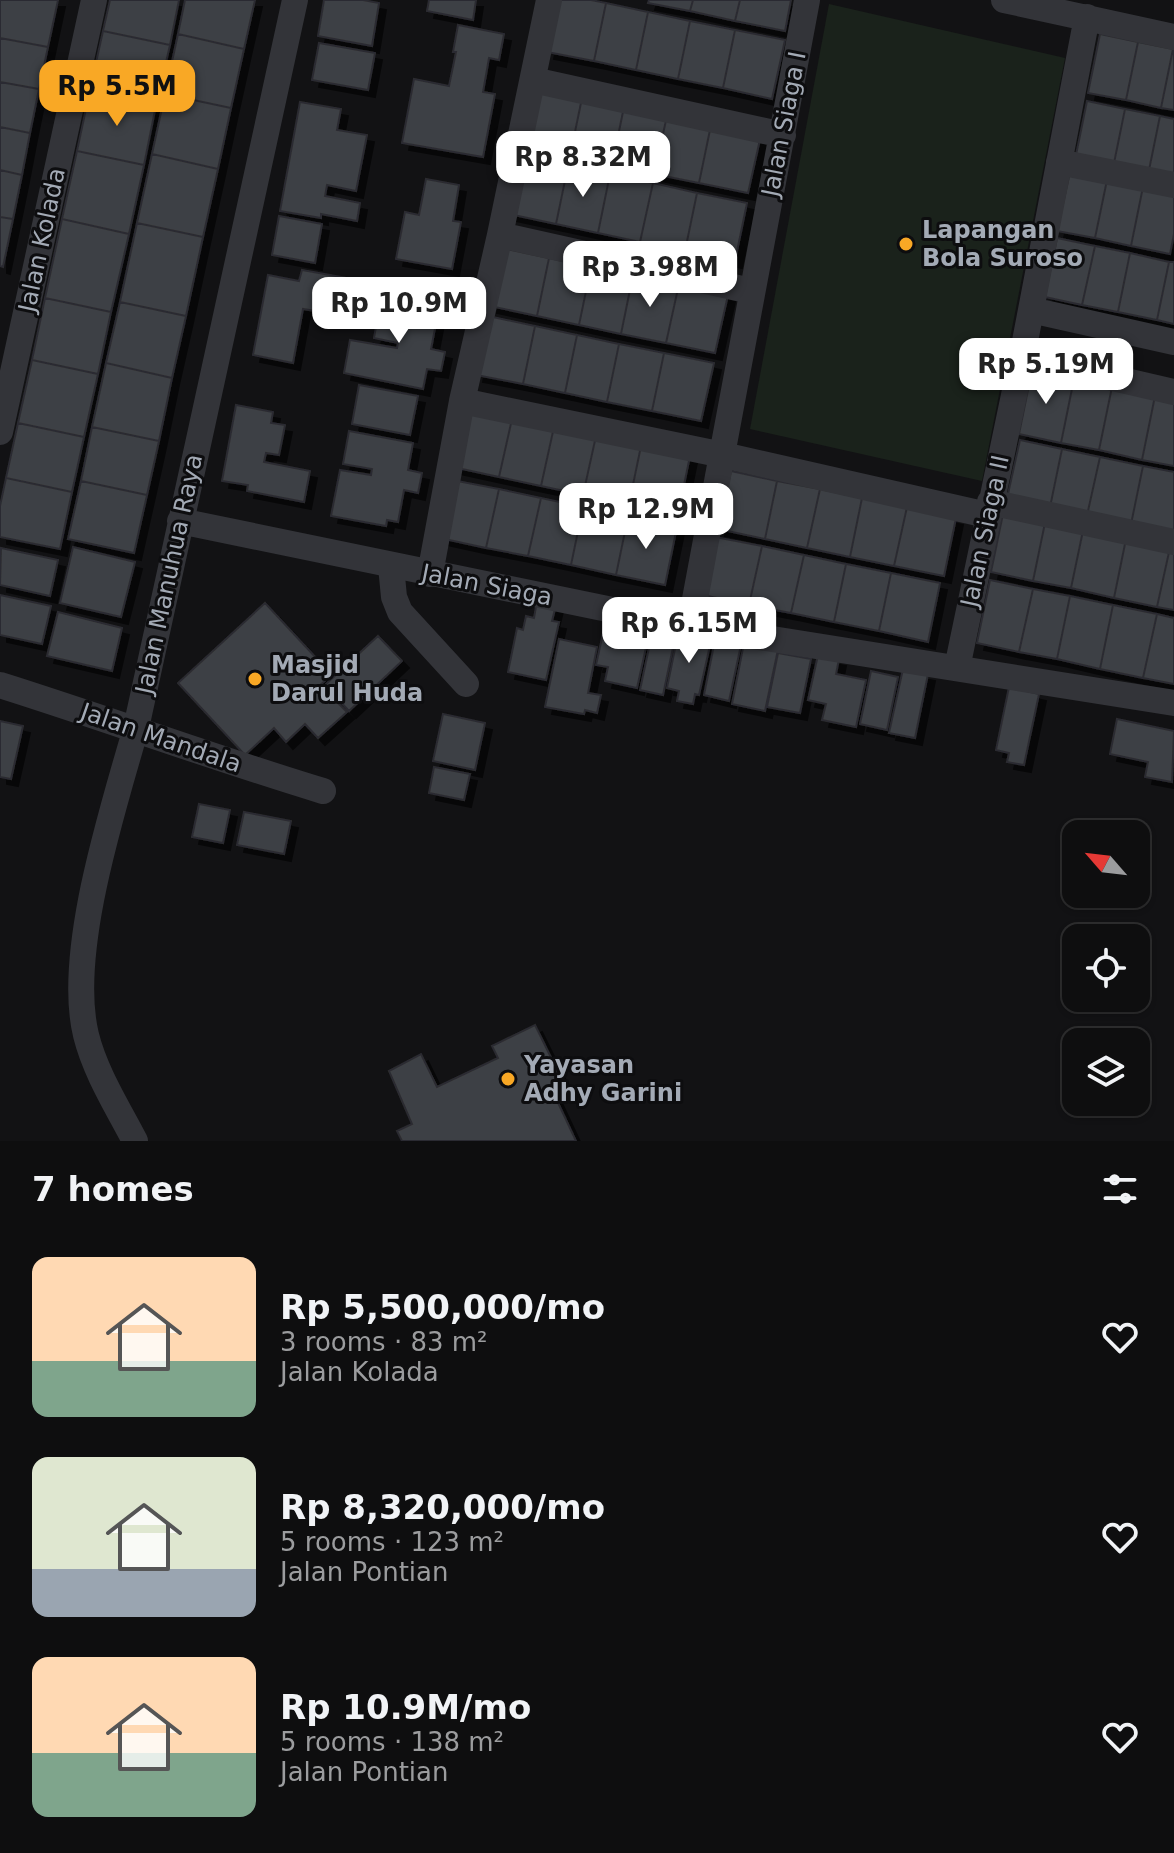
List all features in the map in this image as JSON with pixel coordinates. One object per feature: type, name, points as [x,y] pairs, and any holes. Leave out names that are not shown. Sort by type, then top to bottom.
[{"type":"street","name":"Jalan Kolada","points":[[0,432],[94,0]]},
{"type":"street","name":"Jalan Manuhua Raya","points":[[135,1141],[86,1036],[81,1001],[83,958],[93,894],[136,728],[295,0]]},
{"type":"street","points":[[430,574],[462,401],[549,0]]},
{"type":"street","name":"Jalan Siaga I","points":[[690,626],[807,0]]},
{"type":"street","points":[[1004,0],[1087,17],[1125,12],[1174,37]]},
{"type":"street","name":"Jalan Siaga II","points":[[957,668],[1022,357],[1087,17]]},
{"type":"street","points":[[533,80],[783,135]]},
{"type":"street","points":[[1059,162],[1174,185]]},
{"type":"street","points":[[500,235],[751,291]]},
{"type":"street","points":[[1031,310],[1174,342]]},
{"type":"street","points":[[1022,357],[1174,392]]},
{"type":"street","points":[[462,401],[988,509],[1174,542]]},
{"type":"street","name":"Jalan Siaga","points":[[180,521],[690,626],[1174,703]]},
{"type":"street","points":[[391,566],[394,597],[400,612],[466,684]]},
{"type":"street","name":"Jalan Mandala","points":[[0,685],[323,791]]},
{"type":"shaded area","name":"Lapangan Bola Suroso","points":[[829,4],[1065,58],[982,481],[750,429]]},
{"type":"building","points":[[0,0],[58,0],[48,47],[0,38]]},
{"type":"building","points":[[110,0],[179,0],[170,45],[103,31]]},
{"type":"building","points":[[185,0],[255,0],[244,49],[178,34]]},
{"type":"building","points":[[324,0],[379,3],[372,46],[318,36]]},
{"type":"building","points":[[429,0],[476,0],[473,20],[427,11]]},
{"type":"building","points":[[558,0],[606,3],[594,61],[547,52]]},
{"type":"building","points":[[649,0],[693,0],[690,11],[648,3]]},
{"type":"building","points":[[693,0],[740,0],[735,21],[690,11]]},
{"type":"building","points":[[740,0],[791,0],[785,31],[735,21]]},
{"type":"building","points":[[606,3],[648,12],[636,70],[594,61]]},
{"type":"building","points":[[648,12],[690,21],[678,79],[636,70]]},
{"type":"building","points":[[690,21],[735,30],[723,88],[678,79]]},
{"type":"building","points":[[458,25],[504,34],[499,60],[489,58],[483,92],[495,94],[483,157],[402,143],[414,79],[449,86]]},
{"type":"building","points":[[735,30],[785,40],[772,99],[723,88]]},
{"type":"building","points":[[103,31],[170,45],[156,105],[90,90]]},
{"type":"building","points":[[178,34],[244,49],[231,108],[165,94]]},
{"type":"building","points":[[1100,34],[1138,42],[1126,100],[1088,93]]},
{"type":"building","points":[[0,38],[48,47],[39,89],[0,82]]},
{"type":"building","points":[[1138,42],[1173,49],[1161,108],[1126,100]]},
{"type":"building","points":[[319,43],[375,53],[368,90],[312,80]]},
{"type":"building","points":[[1174,49],[1174,110],[1161,108]]},
{"type":"building","points":[[0,82],[39,89],[30,133],[0,127]]},
{"type":"building","points":[[535,88],[582,98],[570,156],[523,146]]},
{"type":"building","points":[[90,90],[156,105],[144,165],[77,151]]},
{"type":"building","points":[[165,94],[231,108],[218,169],[152,154]]},
{"type":"building","points":[[582,98],[624,107],[612,165],[570,156]]},
{"type":"building","points":[[1087,101],[1125,109],[1113,168],[1075,160]]},
{"type":"building","points":[[300,102],[341,109],[337,130],[367,135],[356,191],[327,185],[325,196],[360,203],[357,221],[280,211]]},
{"type":"building","points":[[624,107],[667,116],[654,174],[612,165]]},
{"type":"building","points":[[1125,109],[1160,116],[1148,175],[1113,168]]},
{"type":"building","points":[[667,116],[711,125],[699,183],[654,174]]},
{"type":"building","points":[[1160,116],[1174,119],[1174,180],[1148,175]]},
{"type":"building","points":[[711,125],[761,135],[748,193],[699,183]]},
{"type":"building","points":[[0,127],[30,133],[22,175],[0,170]]},
{"type":"building","points":[[77,151],[144,165],[129,234],[62,219]]},
{"type":"building","points":[[152,154],[218,169],[203,237],[137,223]]},
{"type":"building","points":[[521,156],[568,166],[556,224],[509,214]]},
{"type":"building","points":[[568,166],[610,174],[598,233],[556,224]]},
{"type":"building","points":[[0,170],[22,175],[13,219],[0,217]]},
{"type":"building","points":[[1070,172],[1107,180],[1095,238],[1057,231]]},
{"type":"building","points":[[610,174],[653,183],[640,242],[598,233]]},
{"type":"building","points":[[426,179],[459,185],[453,221],[461,222],[452,269],[396,259],[405,212],[419,215]]},
{"type":"building","points":[[1107,180],[1143,187],[1131,246],[1095,238]]},
{"type":"building","points":[[653,183],[697,193],[685,251],[640,242]]},
{"type":"building","points":[[1143,187],[1174,193],[1174,234],[1170,254],[1131,246]]},
{"type":"building","points":[[697,193],[747,203],[735,261],[685,251]]},
{"type":"building","points":[[279,216],[322,224],[315,263],[272,255]]},
{"type":"building","points":[[0,217],[13,219],[3,267],[0,266]]},
{"type":"building","points":[[62,219],[129,234],[111,312],[45,298]]},
{"type":"building","points":[[137,223],[203,237],[186,316],[120,302]]},
{"type":"building","points":[[1057,238],[1095,246],[1082,305],[1045,297]]},
{"type":"building","points":[[1095,246],[1130,253],[1118,312],[1082,305]]},
{"type":"building","points":[[502,248],[549,258],[537,316],[490,306]]},
{"type":"building","points":[[1130,253],[1169,262],[1157,320],[1118,312]]},
{"type":"building","points":[[549,258],[591,267],[579,325],[537,316]]},
{"type":"building","points":[[1169,262],[1174,262],[1174,324],[1157,320]]},
{"type":"building","points":[[591,267],[633,275],[621,334],[579,325]]},
{"type":"building","points":[[302,270],[347,278],[340,315],[303,309],[293,363],[253,355],[268,275],[299,281]]},
{"type":"building","points":[[633,275],[679,284],[666,343],[621,334]]},
{"type":"building","points":[[679,284],[728,295],[715,353],[666,343]]},
{"type":"building","points":[[382,293],[430,302],[428,311],[438,313],[431,349],[445,352],[441,371],[427,369],[423,389],[344,373],[350,340],[397,348],[398,343],[374,338]]},
{"type":"building","points":[[45,298],[111,312],[98,374],[32,360]]},
{"type":"building","points":[[120,302],[186,316],[172,378],[106,363]]},
{"type":"building","points":[[488,316],[535,326],[523,384],[476,375]]},
{"type":"building","points":[[535,326],[577,335],[565,393],[523,384]]},
{"type":"building","points":[[577,335],[619,344],[607,402],[565,393]]},
{"type":"building","points":[[619,344],[664,353],[652,411],[607,402]]},
{"type":"building","points":[[664,353],[714,363],[701,421],[652,411]]},
{"type":"building","points":[[32,360],[98,374],[84,437],[18,423]]},
{"type":"building","points":[[106,363],[172,378],[159,441],[92,427]]},
{"type":"building","points":[[1032,370],[1074,379],[1061,443],[1019,434]]},
{"type":"building","points":[[1074,379],[1112,387],[1099,450],[1061,443]]},
{"type":"building","points":[[359,385],[418,396],[410,435],[352,424]]},
{"type":"building","points":[[1112,387],[1155,396],[1142,460],[1099,450]]},
{"type":"building","points":[[1155,396],[1174,400],[1174,466],[1142,460]]},
{"type":"building","points":[[236,405],[273,412],[271,423],[285,425],[279,455],[266,453],[264,462],[310,471],[304,502],[247,491],[248,485],[222,481]]},
{"type":"building","points":[[465,409],[512,419],[499,477],[453,467]]},
{"type":"building","points":[[512,419],[554,427],[541,486],[499,477]]},
{"type":"building","points":[[18,423],[84,437],[72,492],[6,478]]},
{"type":"building","points":[[92,427],[159,441],[147,495],[81,481]]},
{"type":"building","points":[[554,427],[596,436],[583,495],[541,486]]},
{"type":"building","points":[[349,431],[413,443],[408,470],[422,473],[418,493],[404,490],[398,522],[387,520],[386,526],[331,516],[340,470],[371,475],[372,469],[343,464]]},
{"type":"building","points":[[596,436],[641,446],[629,504],[583,495]]},
{"type":"building","points":[[1020,440],[1062,449],[1049,512],[1006,503]]},
{"type":"building","points":[[641,446],[690,456],[678,514],[629,504]]},
{"type":"building","points":[[1062,449],[1100,457],[1086,520],[1049,512]]},
{"type":"building","points":[[1100,457],[1143,466],[1130,529],[1086,520]]},
{"type":"building","points":[[1143,466],[1174,472],[1174,531],[1130,529]]},
{"type":"building","points":[[731,471],[777,481],[765,539],[718,529]]},
{"type":"building","points":[[6,478],[72,492],[60,549],[0,537],[0,506]]},
{"type":"building","points":[[452,480],[499,489],[486,548],[440,538]]},
{"type":"building","points":[[81,481],[147,495],[134,553],[68,539]]},
{"type":"building","points":[[777,481],[820,489],[807,548],[765,539]]},
{"type":"building","points":[[499,489],[541,498],[528,556],[486,548]]},
{"type":"building","points":[[820,489],[862,498],[850,557],[807,548]]},
{"type":"building","points":[[541,498],[583,507],[571,565],[528,556]]},
{"type":"building","points":[[862,498],[907,507],[894,566],[850,557]]},
{"type":"building","points":[[583,507],[628,517],[616,575],[571,565]]},
{"type":"building","points":[[907,507],[956,518],[944,576],[894,566]]},
{"type":"building","points":[[1004,509],[1046,518],[1033,581],[991,572]]},
{"type":"building","points":[[628,517],[677,527],[665,585],[616,575]]},
{"type":"building","points":[[1046,518],[1084,526],[1071,588],[1033,581]]},
{"type":"building","points":[[1084,526],[1127,534],[1114,598],[1071,588]]},
{"type":"building","points":[[1127,534],[1171,543],[1157,607],[1114,598]]},
{"type":"building","points":[[715,537],[762,546],[749,605],[703,595]]},
{"type":"building","points":[[1171,543],[1174,544],[1174,610],[1157,607]]},
{"type":"building","points":[[762,546],[804,555],[791,613],[749,605]]},
{"type":"building","points":[[73,547],[135,562],[121,617],[60,603]]},
{"type":"building","points":[[1,548],[58,560],[50,596],[0,585]]},
{"type":"building","points":[[804,555],[846,564],[834,622],[791,613]]},
{"type":"building","points":[[846,564],[891,573],[879,631],[834,622]]},
{"type":"building","points":[[891,573],[940,583],[928,642],[879,631]]},
{"type":"building","points":[[990,580],[1033,589],[1019,652],[977,643]]},
{"type":"building","points":[[1033,589],[1070,596],[1057,659],[1019,652]]},
{"type":"building","points":[[0,595],[51,606],[42,644],[0,635]]},
{"type":"building","points":[[1070,596],[1113,605],[1100,669],[1057,659]]},
{"type":"building","points":[[537,601],[556,605],[552,621],[559,622],[546,680],[508,672],[517,628],[523,630],[526,616],[534,618]]},
{"type":"building","name":"Masjid Darul Huda","points":[[265,603],[332,675],[320,685],[347,712],[318,738],[305,724],[286,742],[274,728],[245,755],[178,683]]},
{"type":"building","points":[[1113,605],[1157,614],[1143,678],[1100,669]]},
{"type":"building","points":[[58,612],[122,628],[112,671],[47,656]]},
{"type":"building","points":[[1157,614],[1174,618],[1174,684],[1143,678]]},
{"type":"building","points":[[617,623],[650,629],[637,688],[605,681],[608,667],[596,665],[604,629],[615,632]]},
{"type":"building","points":[[653,629],[676,633],[663,695],[640,690]]},
{"type":"building","points":[[679,629],[712,636],[699,695],[695,694],[693,704],[677,701],[679,691],[667,688]]},
{"type":"building","points":[[716,635],[742,640],[729,701],[704,695]]},
{"type":"building","points":[[378,636],[402,661],[349,711],[325,685]]},
{"type":"building","points":[[745,638],[779,645],[765,711],[732,704]]},
{"type":"building","points":[[559,639],[597,647],[588,693],[601,695],[597,713],[585,710],[584,714],[545,707]]},
{"type":"building","points":[[778,653],[811,659],[800,713],[767,707]]},
{"type":"building","points":[[818,655],[839,659],[836,674],[866,680],[856,727],[822,720],[826,704],[808,700]]},
{"type":"building","points":[[903,669],[928,674],[915,738],[889,733]]},
{"type":"building","points":[[871,671],[898,677],[887,730],[860,724]]},
{"type":"building","points":[[1009,687],[1039,694],[1024,765],[1007,762],[1009,753],[996,750]]},
{"type":"building","points":[[443,714],[485,723],[475,770],[433,761]]},
{"type":"building","points":[[1117,719],[1174,731],[1172,782],[1145,777],[1148,762],[1110,754]]},
{"type":"building","points":[[0,721],[23,726],[11,779],[0,777]]},
{"type":"building","points":[[434,767],[470,774],[464,800],[429,793]]},
{"type":"building","points":[[199,804],[230,810],[223,843],[192,837]]},
{"type":"building","points":[[244,812],[291,821],[284,854],[237,845]]},
{"type":"building","name":"Yayasan Adhy Garini","points":[[535,1025],[566,1088],[553,1092],[576,1141],[402,1141],[397,1131],[412,1124],[389,1071],[421,1054],[437,1087],[498,1058],[492,1046]]},
{"type":"place","name":"Lapangan Bola Suroso","points":[[906,244]]},
{"type":"place","name":"Masjid Darul Huda","points":[[255,679]]},
{"type":"place","name":"Yayasan Adhy Garini","points":[[508,1079]]}]
